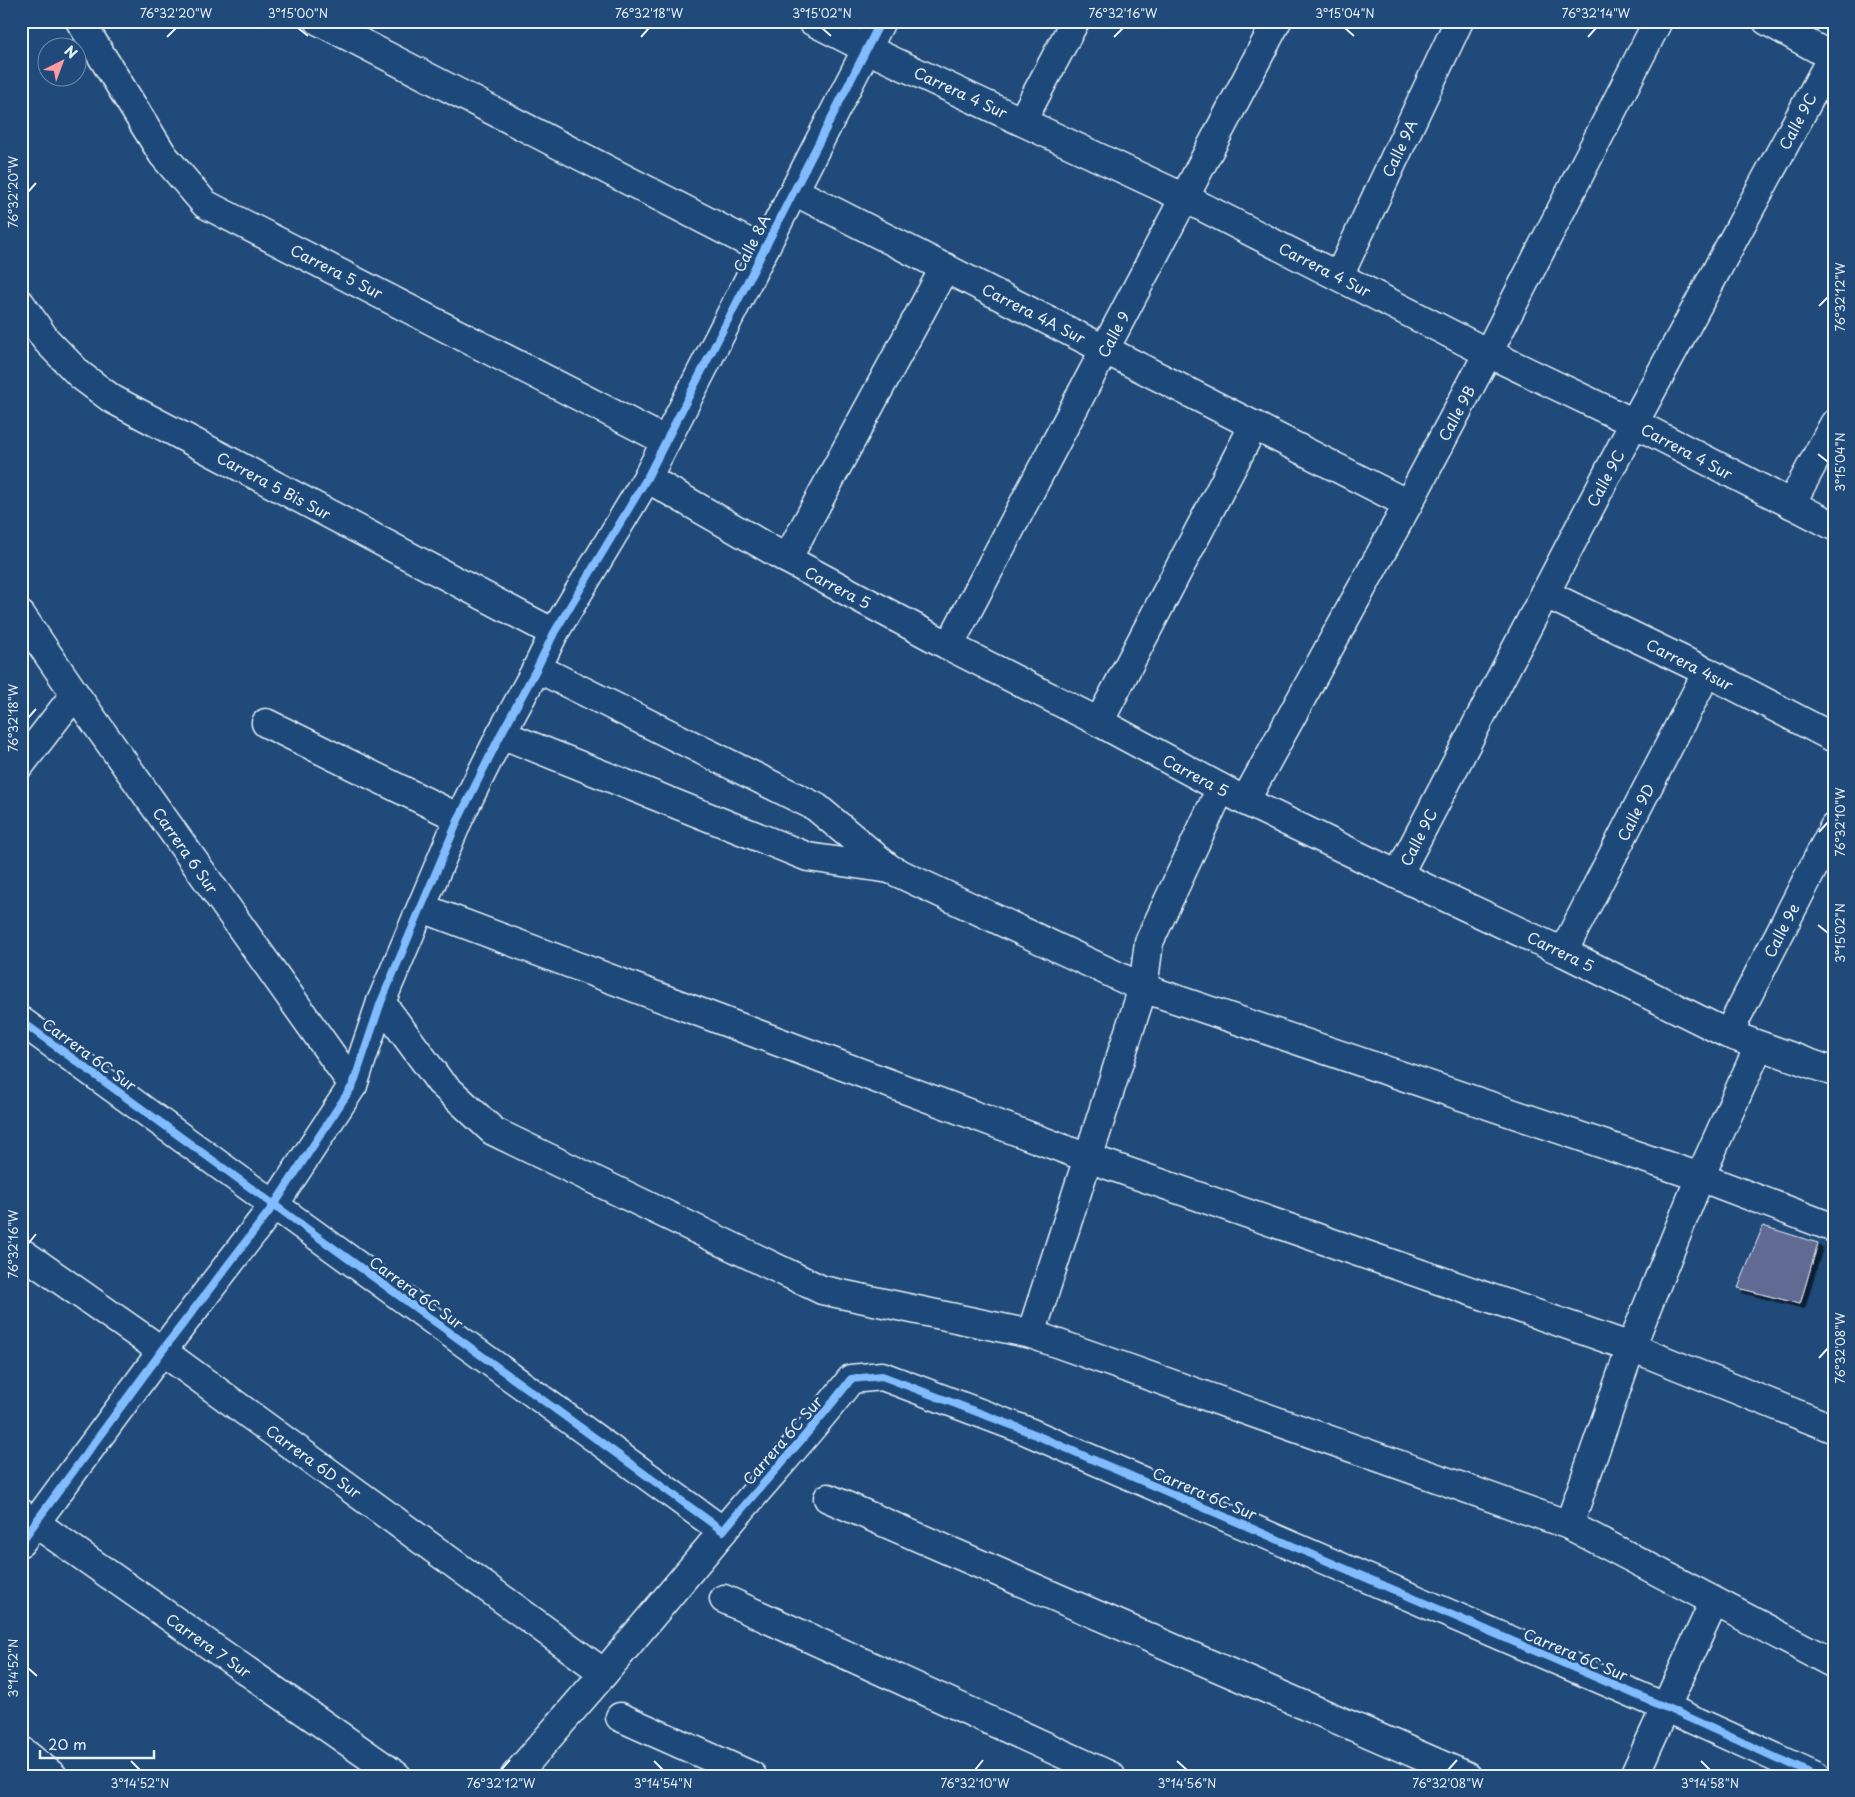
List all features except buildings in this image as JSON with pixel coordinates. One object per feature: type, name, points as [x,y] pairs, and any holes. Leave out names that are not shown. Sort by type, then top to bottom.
[{"type":"street","name":"Carrera 5 Sur","points":[[80,21],[163,155],[205,204],[666,441]]},
{"type":"street","points":[[319,21],[763,250]]},
{"type":"street","name":"Carrera 4 Sur","points":[[812,21],[867,49],[1185,198],[1488,353],[1634,423],[1834,526]]},
{"type":"street","name":"Calle 8A","points":[[26,1526],[274,1205],[353,1085],[381,1002],[460,818],[501,734],[554,633],[647,478],[881,21]]},
{"type":"street","points":[[1022,120],[1075,21]]},
{"type":"street","name":"Calle 9","points":[[949,646],[1277,21]]},
{"type":"street","name":"Calle 9A","points":[[1339,276],[1459,21]]},
{"type":"street","name":"Calle 9B","points":[[1245,801],[1408,504],[1488,353],[1658,21]]},
{"type":"street","points":[[1767,21],[1800,29],[1833,58]]},
{"type":"street","name":"Calle 9C","points":[[1398,875],[1634,423],[1833,58]]},
{"type":"street","name":"Carrera 4A Sur","points":[[794,191],[1408,504]]},
{"type":"street","points":[[787,560],[945,267]]},
{"type":"street","name":"Carrera 5 Bis Sur","points":[[21,304],[46,340],[80,375],[112,400],[554,633]]},
{"type":"street","points":[[1791,504],[1834,424]]},
{"type":"street","points":[[1099,722],[1254,425]]},
{"type":"street","name":"Carrera 5","points":[[647,478],[787,560],[949,646],[1099,722],[1245,801],[1564,952],[1728,1034],[1834,1072]]},
{"type":"street","name":"Carrera 4sur","points":[[1544,593],[1707,672],[1834,738]]},
{"type":"street","name":"Carrera 6 Sur","points":[[21,614],[75,694],[353,1085]]},
{"type":"street","points":[[537,668],[816,807],[890,869],[1143,988],[1700,1177],[1834,1228]]},
{"type":"street","name":"Calle 9D","points":[[1564,952],[1707,672]]},
{"type":"street","points":[[21,764],[75,694]]},
{"type":"street","points":[[266,723],[460,818]]},
{"type":"street","points":[[501,734],[808,857],[890,869]]},
{"type":"street","points":[[1031,1334],[1143,988],[1149,942],[1221,788]]},
{"type":"street","name":"Calle 9e","points":[[1728,1034],[1834,827]]},
{"type":"street","points":[[422,908],[1088,1158],[1631,1347],[1834,1429]]},
{"type":"street","points":[[381,1002],[440,1082],[493,1132],[822,1290],[1031,1334],[1570,1525],[1834,1664]]},
{"type":"street","name":"Carrera 6C Sur","points":[[21,1021],[723,1531],[770,1474],[826,1412],[851,1379],[882,1376],[1022,1428],[1667,1708],[1816,1776]]},
{"type":"street","points":[[1570,1525],[1631,1347],[1700,1177],[1759,1046]]},
{"type":"street","name":"Carrera 6D Sur","points":[[21,1252],[162,1351],[604,1672]]},
{"type":"street","points":[[828,1498],[1467,1776]]},
{"type":"street","name":"Carrera 7 Sur","points":[[26,1526],[397,1776]]},
{"type":"street","points":[[514,1776],[723,1531]]},
{"type":"street","points":[[724,1599],[1112,1776]]},
{"type":"street","points":[[1634,1776],[1667,1708],[1714,1602]]},
{"type":"street","points":[[620,1717],[752,1776]]},
{"type":"street","points":[[21,1750],[53,1776]]},
{"type":"cycle path","points":[[21,1542],[162,1351],[274,1205],[353,1085],[381,1002],[459,818],[554,633],[647,478],[881,21]]},
{"type":"cycle path","points":[[21,1021],[723,1531],[851,1379],[882,1376],[1022,1429],[1667,1708],[1816,1776]]}]
